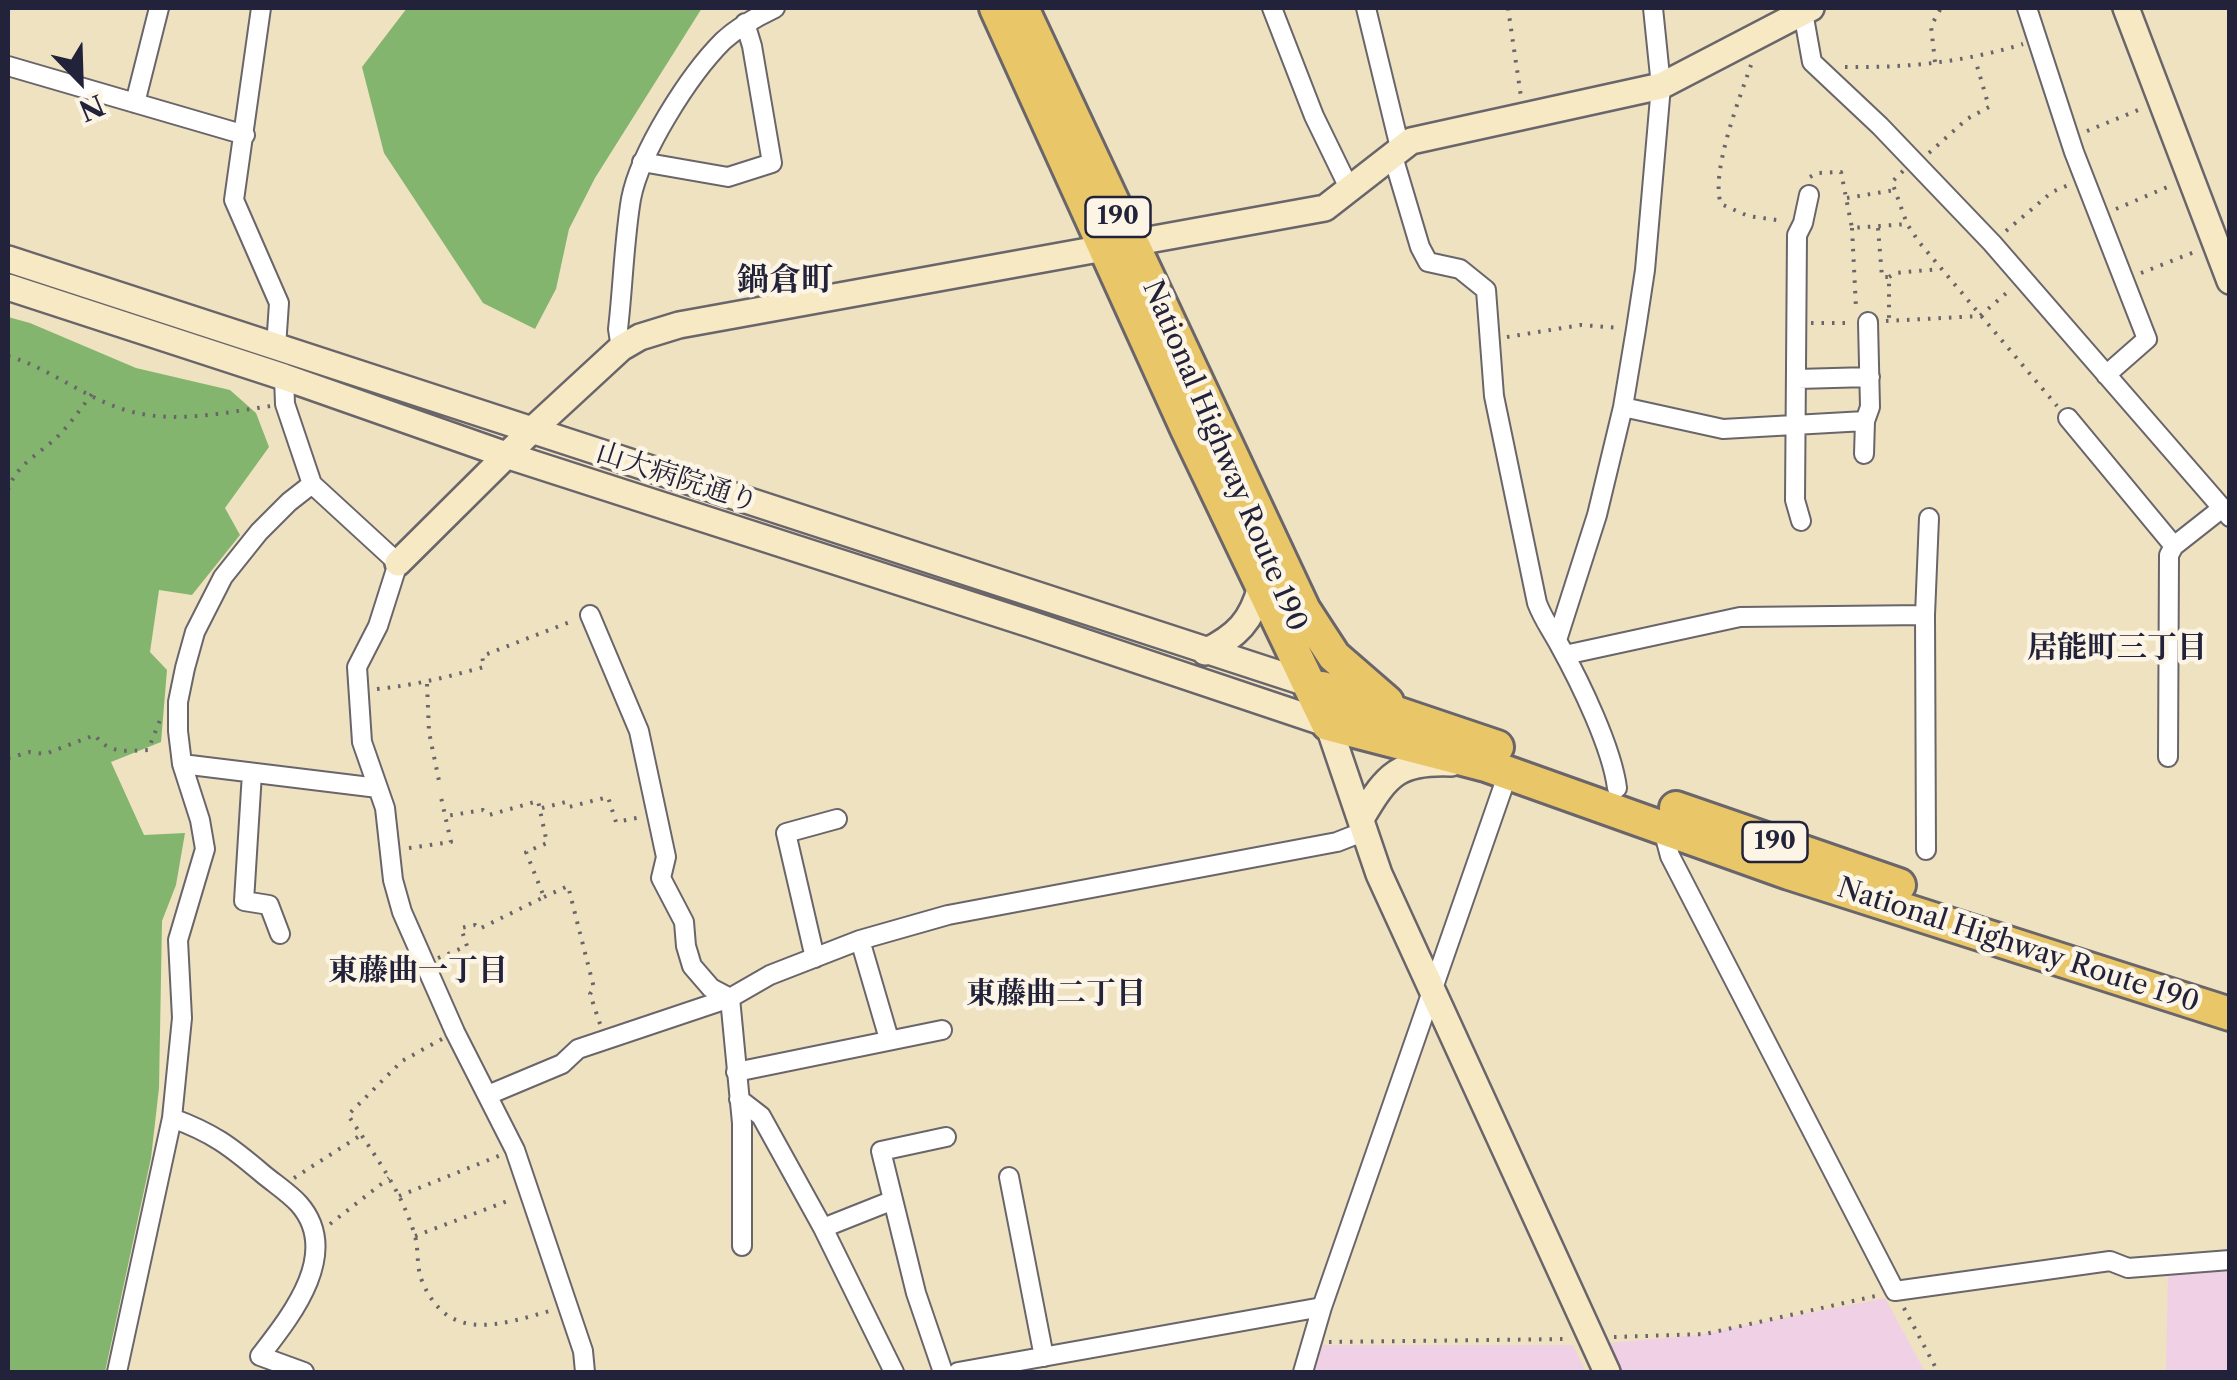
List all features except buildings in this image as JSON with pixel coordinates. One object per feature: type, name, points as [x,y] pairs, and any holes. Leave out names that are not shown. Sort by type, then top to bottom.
[{"type":"highway","name":"National Highway Route 190","points":[[996,8],[1117,245],[1216,426],[1223,460],[1314,686]]},
{"type":"highway","name":"National Highway Route 190","points":[[1022,8],[1117,245],[1262,586],[1314,686],[2230,995]]},
{"type":"highway","name":"190","points":[[1216,426],[1320,636],[1363,684],[1414,719]]},
{"type":"highway","name":"190","points":[[1314,686],[1328,724]]},
{"type":"highway","name":"National Highway Route 190","points":[[1328,724],[1497,769],[1788,873],[2230,1014]]},
{"type":"street","points":[[134,103],[158,8]]},
{"type":"street","points":[[261,8],[234,200],[280,303],[276,347]]},
{"type":"street","points":[[621,348],[618,329],[630,216],[642,162],[677,102],[722,43],[774,8]]},
{"type":"street","points":[[1272,8],[1314,116],[1350,190]]},
{"type":"street","points":[[1366,8],[1420,247],[1428,262],[1460,269],[1486,290],[1494,396],[1537,603],[1614,766],[1617,788]]},
{"type":"street","points":[[1561,648],[1598,516],[1636,330],[1661,86],[1653,8]]},
{"type":"street","points":[[2027,8],[2069,138],[2146,339],[2106,375]]},
{"type":"street","points":[[2126,8],[2230,281]]},
{"type":"street","points":[[585,1372],[582,1351],[515,1150],[455,1032],[402,912],[385,808],[362,742],[357,666],[378,626],[398,563],[530,432],[621,348],[640,336],[1325,208],[1412,141],[1661,86],[1807,10],[1812,62],[1992,243],[2225,513],[2174,546],[2169,555],[2168,757]]},
{"type":"street","points":[[642,162],[728,177],[772,163],[745,24]]},
{"type":"street","points":[[8,66],[244,135]]},
{"type":"street","points":[[1801,521],[1795,500],[1797,235],[1804,224],[1809,194]]},
{"type":"street","name":"山大病院通り","points":[[8,260],[1314,686]]},
{"type":"street","name":"山大病院通り","points":[[8,286],[506,455],[1328,724]]},
{"type":"street","points":[[1864,454],[1865,420],[1870,407],[1868,322]]},
{"type":"street","points":[[284,377],[286,404],[312,484],[398,563]]},
{"type":"street","points":[[1797,379],[1870,377]]},
{"type":"street","points":[[1623,407],[1723,429],[1865,420]]},
{"type":"street","points":[[2068,418],[2174,546]]},
{"type":"street","points":[[117,1372],[172,1118],[182,1018],[178,940],[205,848],[182,764],[178,702],[194,632],[218,586],[259,532],[312,484]]},
{"type":"street","points":[[1926,850],[1925,615],[1930,518]]},
{"type":"street","points":[[1205,652],[1230,639],[1247,624],[1262,586]]},
{"type":"street","points":[[590,615],[639,731],[666,857],[660,878],[684,922],[692,966],[711,988],[730,998]]},
{"type":"street","points":[[1561,648],[1740,617],[1925,615]]},
{"type":"street","points":[[1328,724],[1379,874],[1608,1372]]},
{"type":"street","points":[[488,1096],[562,1064],[578,1049],[730,998],[770,975],[860,940],[948,915],[1338,842],[1364,824],[1379,788],[1408,766],[1424,762],[1497,769],[1434,991],[1322,1307],[1303,1372]]},
{"type":"street","points":[[182,764],[378,788]]},
{"type":"street","points":[[252,773],[244,901],[269,904],[280,934]]},
{"type":"street","points":[[816,958],[786,833],[837,819]]},
{"type":"street","points":[[1662,825],[1670,856],[1895,1291],[2110,1260],[2128,1268],[2230,1260]]},
{"type":"street","points":[[860,940],[890,1039]]},
{"type":"street","points":[[730,998],[739,1099],[742,1246]]},
{"type":"street","points":[[736,1072],[942,1030]]},
{"type":"street","points":[[739,1099],[761,1116],[823,1228],[894,1372]]},
{"type":"street","points":[[172,1118],[210,1132],[280,1189],[300,1206],[315,1235],[316,1253],[309,1281],[298,1304],[260,1356],[294,1371]]},
{"type":"street","points":[[942,1372],[891,1201],[881,1152],[946,1137]]},
{"type":"street","points":[[1009,1177],[1044,1357]]},
{"type":"street","points":[[823,1228],[891,1201]]},
{"type":"street","points":[[958,1372],[1322,1307]]},
{"type":"path","points":[[1508,8],[1523,117]]},
{"type":"path","points":[[1935,62],[1931,26],[1941,8]]},
{"type":"path","points":[[1816,66],[1898,68],[1974,59],[2037,40]]},
{"type":"path","points":[[1749,41],[1752,63],[1729,129],[1717,193],[1721,204],[1748,216],[1804,224]]},
{"type":"path","points":[[1974,59],[1989,107],[1967,118],[1892,182],[1907,224],[1940,269],[2068,418]]},
{"type":"path","points":[[2069,138],[2161,101]]},
{"type":"path","points":[[1799,324],[1857,323],[1852,228],[1841,172],[1817,173],[1808,178],[1809,194]]},
{"type":"path","points":[[2100,216],[2190,177]]},
{"type":"path","points":[[1992,243],[2052,192],[2084,178]]},
{"type":"path","points":[[1848,198],[1895,190]]},
{"type":"path","points":[[1852,228],[1907,224]]},
{"type":"path","points":[[1878,228],[1882,277],[1940,269]]},
{"type":"path","points":[[2125,279],[2215,244]]},
{"type":"path","points":[[1889,277],[1889,321]]},
{"type":"path","points":[[1868,322],[1980,316],[2022,279]]},
{"type":"path","points":[[1488,341],[1581,325],[1636,330]]},
{"type":"path","points":[[8,356],[120,408],[180,418],[286,404]]},
{"type":"path","points":[[8,490],[11,479],[59,435],[92,394]]},
{"type":"path","points":[[358,691],[427,684],[467,675],[484,668],[482,656],[590,615]]},
{"type":"path","points":[[427,684],[429,732],[439,781]]},
{"type":"path","points":[[8,758],[30,752],[45,754],[94,735],[103,746],[116,751],[148,750],[156,727],[178,702]]},
{"type":"path","points":[[389,850],[450,842],[440,793]]},
{"type":"path","points":[[542,808],[608,798],[616,822],[657,814]]},
{"type":"path","points":[[446,816],[483,810],[488,815],[538,800],[547,843],[526,852],[544,896]]},
{"type":"path","points":[[425,963],[467,946],[462,928],[475,925],[478,929],[568,886],[594,988],[590,994],[605,1038]]},
{"type":"path","points":[[455,1032],[402,1061],[348,1115],[390,1178],[415,1236],[421,1279],[430,1298],[450,1320],[508,1324],[567,1306]]},
{"type":"path","points":[[280,1189],[314,1162],[361,1135]]},
{"type":"path","points":[[398,1196],[515,1150]]},
{"type":"path","points":[[315,1235],[390,1178]]},
{"type":"path","points":[[415,1236],[530,1192]]},
{"type":"path","points":[[1314,1342],[1375,1344],[1704,1334],[1895,1291],[1938,1372]]},
{"type":"shaded area","points":[[2229,1268],[2229,1372],[2166,1372],[2168,1274]]},
{"type":"shaded area","points":[[1885,1298],[1925,1372],[1622,1372],[1609,1343],[1699,1335]]},
{"type":"shaded area","points":[[1323,1345],[1573,1345],[1586,1372],[1313,1372]]},
{"type":"green space","points":[[407,8],[702,8],[595,178],[569,229],[556,289],[535,329],[483,303],[384,153],[362,67]]},
{"type":"green space","points":[[8,317],[136,368],[230,390],[256,413],[269,447],[225,508],[240,535],[192,595],[159,590],[150,652],[167,670],[161,742],[111,762],[144,835],[185,833],[176,885],[162,921],[159,1088],[151,1158],[105,1372],[8,1372]]},
{"type":"district","name":"鍋倉町","points":[[785,281]]},
{"type":"district","name":"居能町三丁目","points":[[2117,648]]},
{"type":"district","name":"東藤曲一丁目","points":[[418,971]]},
{"type":"district","name":"東藤曲二丁目","points":[[1056,994]]}]
